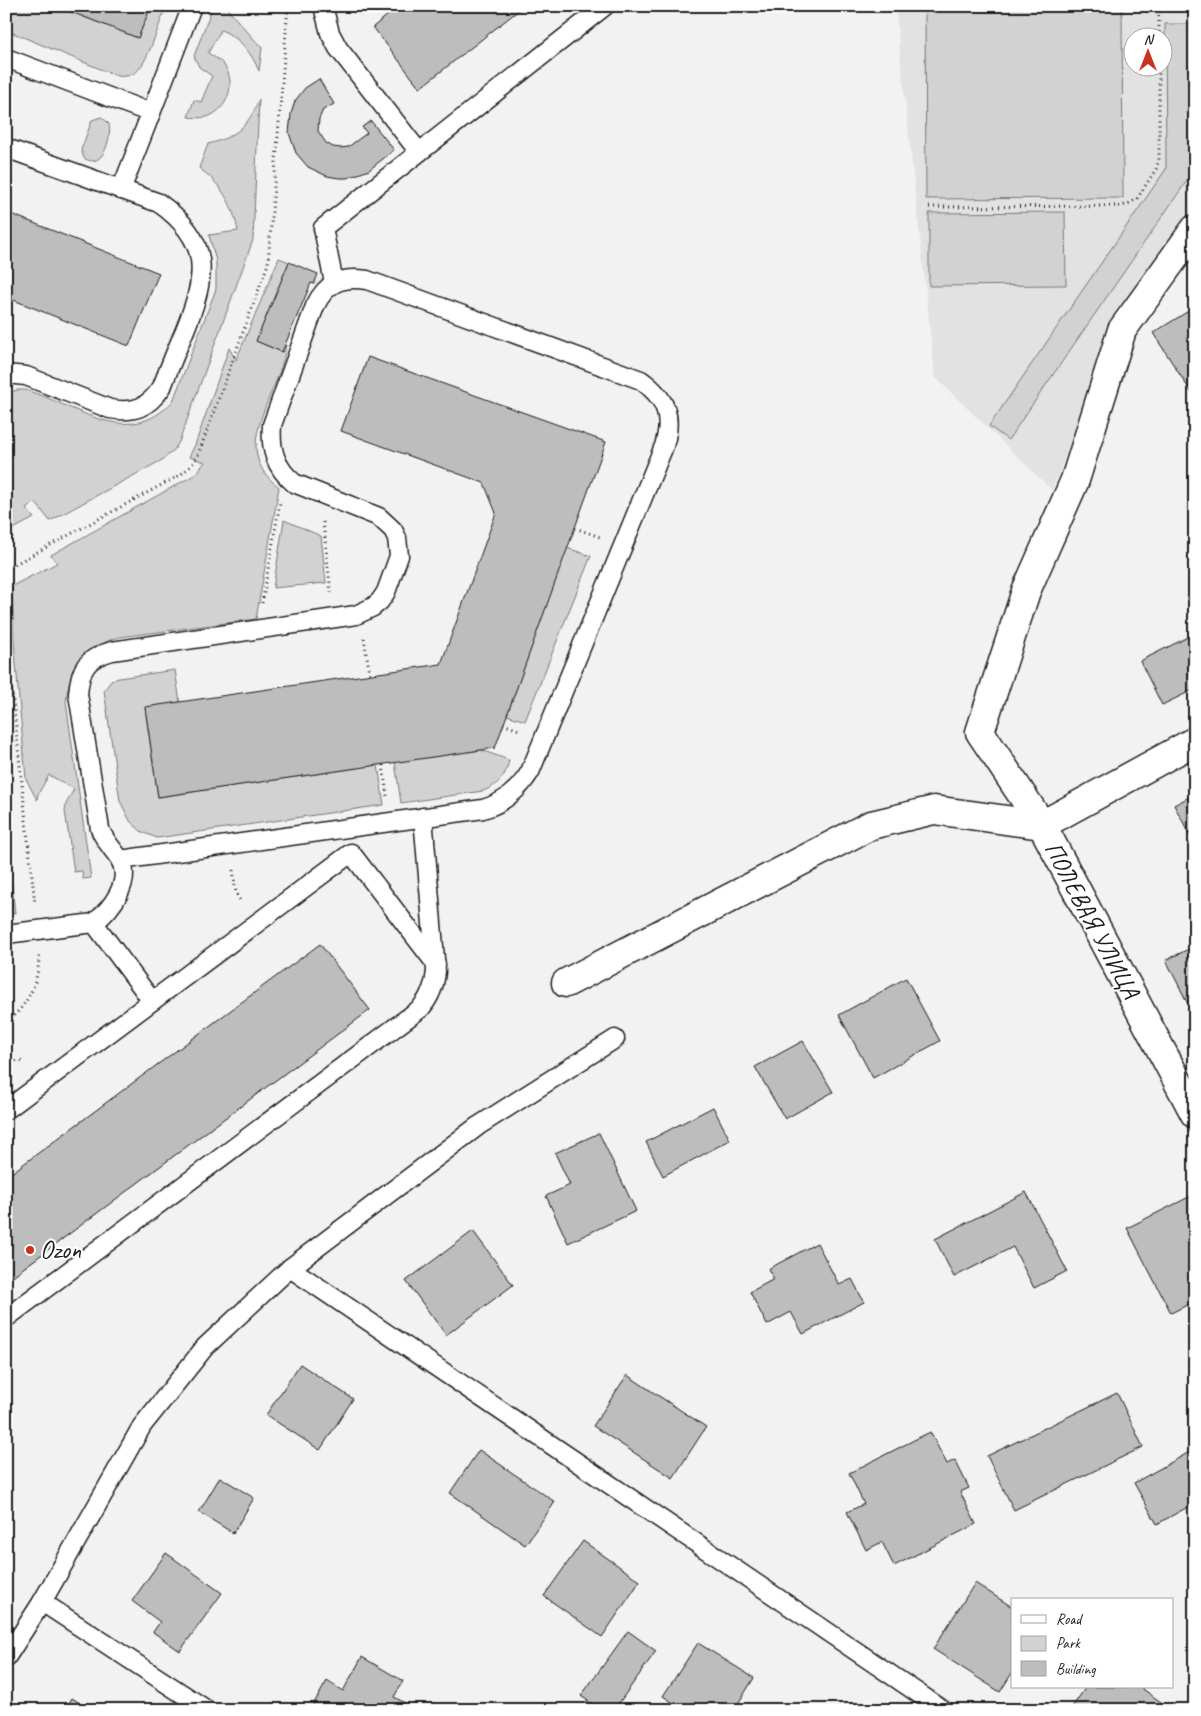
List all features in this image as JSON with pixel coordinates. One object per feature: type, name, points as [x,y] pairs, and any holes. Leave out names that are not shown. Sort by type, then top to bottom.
[{"type":"street","name":"ПОЛЕВАЯ УЛИЦА","points":[[1195,229],[1122,330],[1075,480],[1026,591],[980,732],[1042,825],[1195,1114]]},
{"type":"street","points":[[566,983],[871,825],[934,810],[1042,825],[1195,741]]},
{"type":"lane","points":[[121,190],[149,138],[151,113],[192,6]]},
{"type":"lane","points":[[323,6],[330,33],[338,48],[419,152]]},
{"type":"lane","points":[[334,283],[323,228],[605,6]]},
{"type":"lane","points":[[6,58],[151,113]]},
{"type":"lane","points":[[6,148],[159,203],[175,214],[185,225],[194,241],[200,258],[201,278],[195,303],[162,387],[146,405],[124,412],[110,409],[26,376],[6,374]]},
{"type":"lane","points":[[6,934],[94,923],[113,904],[122,883],[124,871],[120,860],[107,843],[100,828],[78,694],[79,679],[83,669],[90,661],[99,654],[112,651],[360,614],[373,607],[386,592],[399,556],[399,548],[393,530],[379,517],[294,483],[285,476],[273,454],[270,440],[272,425],[315,306],[326,289],[334,283],[355,278],[367,280],[641,380],[654,388],[661,397],[668,421],[668,433],[664,446],[530,772],[514,793],[495,805],[483,809],[120,860]]},
{"type":"lane","points":[[6,1318],[421,1008],[433,990],[436,979],[423,817]]},
{"type":"lane","points":[[334,830],[436,964]]},
{"type":"lane","points":[[6,1110],[352,853]]},
{"type":"lane","points":[[94,923],[152,1001]]},
{"type":"lane","points":[[6,1658],[42,1602],[142,1426],[205,1347],[290,1268],[478,1126],[615,1040]]},
{"type":"lane","points":[[290,1268],[943,1710]]},
{"type":"lane","points":[[42,1602],[207,1710]]},
{"type":"path","points":[[1158,6],[1159,28]]},
{"type":"path","points":[[929,207],[1122,206],[1134,202],[1156,169],[1159,160],[1159,78]]},
{"type":"path","points":[[257,629],[285,476]]},
{"type":"path","points":[[6,480],[12,488],[12,495],[6,505]]},
{"type":"path","points":[[321,494],[333,618]]},
{"type":"path","points":[[6,636],[37,930],[39,965],[34,988],[21,1009],[6,1022]]},
{"type":"path","points":[[367,660],[370,675]]},
{"type":"path","points":[[383,765],[384,777]]},
{"type":"path","points":[[230,844],[236,893],[256,924]]},
{"type":"shaded area","points":[[895,6],[1195,6],[1195,207],[1116,326],[1052,490],[935,377]]},
{"type":"green space","points":[[6,6],[56,6],[138,38],[151,6],[166,6],[145,60],[136,72],[117,76],[6,30]]},
{"type":"green space","points":[[213,6],[230,6],[229,11],[262,48],[259,71],[244,46],[234,37],[221,30],[208,53],[222,63],[228,72],[230,88],[228,95],[220,108],[207,117],[188,117],[194,100],[201,102],[212,76],[199,67],[194,56]]},
{"type":"green space","points":[[925,6],[1122,6],[1123,198],[926,199]]},
{"type":"green space","points":[[1165,24],[1195,24],[1195,169],[1008,440],[989,426],[1166,169],[1165,78],[1174,78],[1174,28],[1165,28]]},
{"type":"green space","points":[[259,99],[253,240],[179,442],[174,450],[162,460],[50,521],[35,502],[26,509],[34,518],[6,533],[6,394],[17,390],[25,390],[101,420],[119,423],[138,422],[156,415],[173,401],[216,289],[216,261],[209,235],[238,231],[233,212],[225,195],[214,181],[199,168],[208,144],[226,138],[240,129],[251,116]]},
{"type":"green space","points":[[101,117],[109,124],[109,137],[105,151],[96,160],[91,161],[84,158],[81,150],[92,120]]},
{"type":"green space","points":[[1065,212],[1066,285],[929,286],[929,213]]},
{"type":"green space","points":[[279,258],[289,262],[256,341],[282,352],[286,344],[283,362],[261,418],[257,437],[257,455],[264,472],[279,487],[256,619],[120,637],[108,641],[89,652],[75,668],[66,702],[91,878],[83,879],[82,871],[74,872],[65,811],[66,804],[74,789],[49,775],[38,794],[37,800],[26,779],[14,642],[12,586],[57,563],[51,555],[196,474],[205,462],[189,457],[229,348],[236,360]]},
{"type":"green space","points":[[284,520],[321,536],[326,583],[273,588]]},
{"type":"green space","points":[[567,548],[591,556],[525,721],[507,715]]},
{"type":"green space","points":[[175,670],[180,702],[145,708],[158,797],[378,765],[384,805],[157,838],[142,832],[130,821],[120,801],[104,690],[112,680],[119,678]]},
{"type":"green space","points":[[481,750],[509,760],[504,775],[493,786],[483,791],[401,803],[395,762]]},
{"type":"green space","points":[[6,829],[15,913],[6,914]]},
{"type":"building","points":[[56,6],[151,6],[138,38]]},
{"type":"building","points":[[399,6],[524,6],[420,88],[373,27]]},
{"type":"building","points":[[319,79],[334,104],[323,110],[319,119],[318,131],[326,143],[333,147],[348,147],[367,133],[362,127],[371,121],[394,150],[369,170],[347,178],[327,176],[308,167],[296,153],[289,133],[291,114],[295,101],[305,88]]},
{"type":"building","points":[[6,212],[159,273],[129,346],[6,297]]},
{"type":"building","points":[[289,262],[318,274],[314,284],[311,283],[282,352],[256,341]]},
{"type":"building","points":[[1195,307],[1195,398],[1153,333]]},
{"type":"building","points":[[368,357],[606,442],[495,748],[158,797],[145,707],[441,664],[496,513],[484,483],[341,431]]},
{"type":"building","points":[[1188,637],[1195,651],[1195,689],[1162,705],[1140,661]]},
{"type":"building","points":[[1195,794],[1195,844],[1174,805]]},
{"type":"building","points":[[320,944],[370,1010],[6,1281],[6,1177]]},
{"type":"building","points":[[1195,946],[1195,1001],[1188,1004],[1166,960]]},
{"type":"building","points":[[906,978],[940,1041],[873,1078],[839,1015]]},
{"type":"building","points":[[803,1041],[833,1092],[785,1119],[755,1067]]},
{"type":"building","points":[[713,1107],[730,1140],[663,1176],[646,1142]]},
{"type":"building","points":[[599,1133],[636,1211],[568,1243],[546,1196],[570,1185],[555,1153]]},
{"type":"building","points":[[1026,1192],[1067,1271],[1034,1288],[1013,1247],[954,1277],[935,1239]]},
{"type":"building","points":[[1195,1194],[1195,1301],[1171,1313],[1127,1228]]},
{"type":"building","points":[[473,1231],[513,1285],[446,1335],[406,1281]]},
{"type":"building","points":[[817,1243],[839,1285],[852,1279],[864,1302],[803,1334],[791,1312],[767,1325],[750,1292],[774,1279],[768,1269]]},
{"type":"building","points":[[300,1364],[353,1399],[320,1450],[266,1415]]},
{"type":"building","points":[[627,1375],[706,1427],[673,1478],[593,1426]]},
{"type":"building","points":[[1117,1393],[1143,1447],[1014,1510],[987,1456]]},
{"type":"building","points":[[930,1432],[947,1464],[955,1460],[969,1488],[960,1492],[976,1524],[894,1566],[882,1542],[866,1550],[847,1512],[864,1504],[849,1473]]},
{"type":"building","points":[[1195,1449],[1195,1503],[1157,1524],[1134,1483]]},
{"type":"building","points":[[479,1450],[555,1502],[525,1545],[450,1493]]},
{"type":"building","points":[[220,1477],[254,1498],[233,1533],[199,1512]]},
{"type":"building","points":[[583,1541],[640,1581],[602,1637],[544,1596]]},
{"type":"building","points":[[166,1553],[222,1593],[180,1651],[153,1632],[160,1622],[132,1601]]},
{"type":"building","points":[[975,1583],[1011,1606],[1011,1675],[1000,1692],[933,1649]]},
{"type":"building","points":[[628,1631],[656,1651],[614,1710],[601,1710],[581,1696]]},
{"type":"building","points":[[698,1643],[754,1678],[734,1710],[684,1710],[663,1696]]},
{"type":"building","points":[[362,1657],[403,1681],[394,1697],[405,1703],[401,1710],[310,1710],[327,1681],[343,1691]]},
{"type":"building","points":[[1085,1688],[1141,1688],[1172,1710],[1070,1710]]},
{"type":"building","points":[[72,1698],[91,1710],[65,1710]]},
{"type":"place","name":"Ozon","points":[[30,1250]]}]
